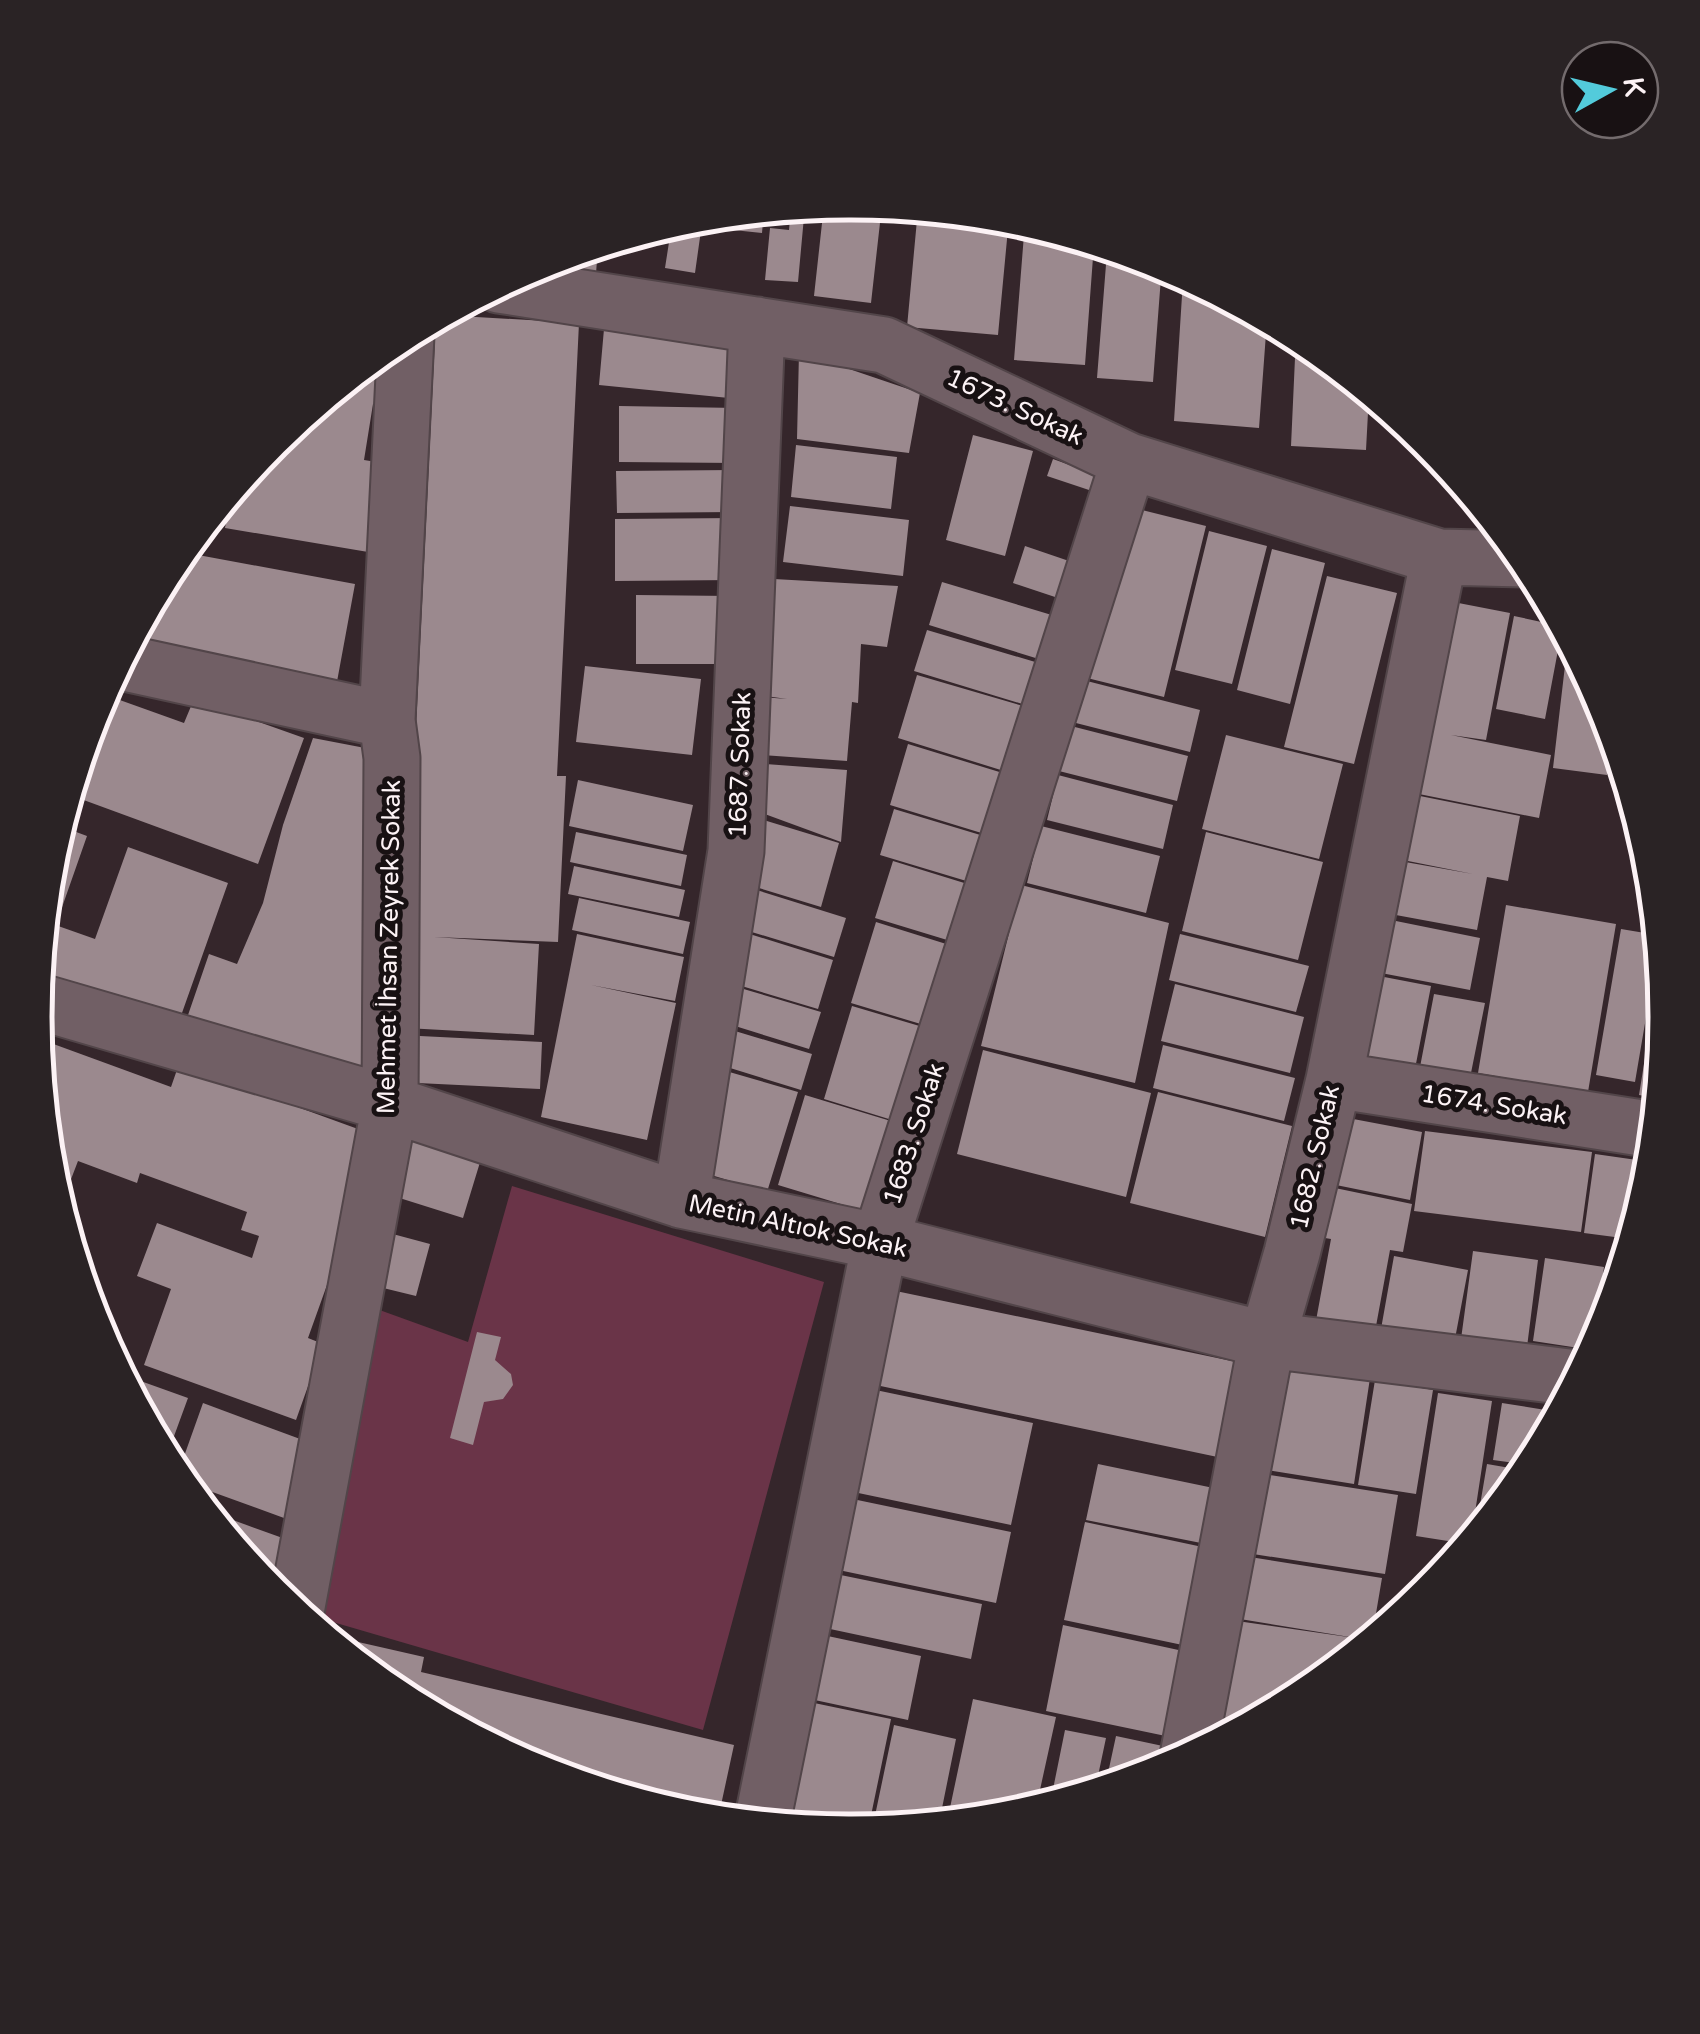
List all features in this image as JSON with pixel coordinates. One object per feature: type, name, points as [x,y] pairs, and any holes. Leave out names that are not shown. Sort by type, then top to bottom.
[{"type":"street","name":"1673. Sokak","points":[[525,289],[884,345],[1130,461],[1440,557],[1502,559]]},
{"type":"street","name":"1687. Sokak","points":[[681,1200],[736,851],[758,325]]},
{"type":"street","name":"Mehmet İhsan Zeyrek Sokak","points":[[299,1594],[390,1104],[392,758],[387,720],[405,355]]},
{"type":"street","name":"1683. Sokak","points":[[765,1810],[880,1242],[1130,461]]},
{"type":"street","name":"1682. Sokak","points":[[1192,1737],[1267,1340],[1334,1080],[1440,557]]},
{"type":"street","points":[[134,665],[387,720]]},
{"type":"street","name":"Metin Altıok Sokak","points":[[52,1006],[390,1104],[681,1200],[880,1242],[1267,1340],[1562,1376]]},
{"type":"street","name":"1674. Sokak","points":[[1334,1080],[1640,1128]]},
{"type":"shaded area","points":[[512,1186],[824,1282],[703,1730],[329,1621],[320,1613],[374,1308],[468,1342]]},
{"type":"building","points":[[822,220],[880,220],[871,303],[814,296]]},
{"type":"building","points":[[804,221],[798,282],[765,280],[770,228],[789,230],[790,222]]},
{"type":"building","points":[[917,222],[1007,235],[998,335],[907,327]]},
{"type":"building","points":[[763,224],[762,233],[727,229]]},
{"type":"building","points":[[700,234],[695,273],[665,268],[669,241]]},
{"type":"building","points":[[1024,239],[1093,258],[1085,365],[1014,360]]},
{"type":"building","points":[[597,261],[596,274],[573,270]]},
{"type":"building","points":[[1106,262],[1161,283],[1153,382],[1097,378]]},
{"type":"building","points":[[1182,292],[1266,337],[1259,428],[1174,421]]},
{"type":"building","points":[[469,317],[579,323],[557,776],[566,776],[558,942],[434,937],[539,944],[534,1035],[406,1028],[435,336]]},
{"type":"building","points":[[604,329],[745,344],[739,399],[599,385]]},
{"type":"building","points":[[799,352],[920,393],[909,453],[797,439]]},
{"type":"building","points":[[1295,356],[1368,411],[1366,450],[1291,446]]},
{"type":"building","points":[[386,369],[380,404],[373,404],[364,460],[395,465],[380,554],[225,528],[226,520],[250,491],[286,453],[324,417]]},
{"type":"building","points":[[619,406],[738,408],[737,463],[619,462]]},
{"type":"building","points":[[973,435],[1033,451],[1005,556],[946,540]]},
{"type":"building","points":[[796,445],[897,457],[891,509],[791,497]]},
{"type":"building","points":[[1053,459],[1111,480],[1070,602],[1013,583],[1025,546],[1069,561],[1092,491],[1047,476]]},
{"type":"building","points":[[734,470],[735,512],[617,513],[616,471]]},
{"type":"building","points":[[790,506],[909,520],[903,576],[783,562]]},
{"type":"building","points":[[1126,506],[1206,526],[1164,697],[1083,677]]},
{"type":"building","points":[[736,518],[736,580],[615,581],[615,519]]},
{"type":"building","points":[[1209,531],[1267,546],[1232,684],[1175,670]]},
{"type":"building","points":[[1272,549],[1325,563],[1290,704],[1237,690]]},
{"type":"building","points":[[200,555],[355,584],[336,687],[141,652]]},
{"type":"building","points":[[1327,576],[1397,593],[1354,764],[1284,747]]},
{"type":"building","points":[[774,579],[898,586],[887,647],[861,644],[858,703],[852,702],[847,761],[747,754],[751,696],[787,699],[752,694]]},
{"type":"building","points":[[942,582],[1055,616],[1042,660],[929,625]]},
{"type":"building","points":[[636,595],[732,596],[731,664],[636,664]]},
{"type":"building","points":[[1443,600],[1510,613],[1486,740],[1451,735],[1551,755],[1539,818],[1404,791]]},
{"type":"building","points":[[1514,616],[1543,622],[1558,650],[1545,719],[1496,709]]},
{"type":"building","points":[[927,630],[1042,664],[1029,706],[914,671]]},
{"type":"building","points":[[1565,664],[1608,770],[1607,775],[1553,768]]},
{"type":"building","points":[[585,666],[701,679],[692,755],[576,742]]},
{"type":"building","points":[[917,675],[1023,706],[1004,771],[898,738]]},
{"type":"building","points":[[1083,680],[1200,710],[1190,752],[1072,722]]},
{"type":"building","points":[[194,699],[304,738],[258,864],[83,800],[119,700],[184,723]]},
{"type":"building","points":[[1071,726],[1188,756],[1177,801],[1059,771]]},
{"type":"building","points":[[1226,735],[1343,764],[1319,859],[1202,829]]},
{"type":"building","points":[[313,738],[386,752],[366,1078],[188,1015],[209,954],[237,964],[263,903],[283,825]]},
{"type":"building","points":[[908,744],[1006,774],[988,835],[890,805]]},
{"type":"building","points":[[751,763],[847,770],[841,842],[748,808]]},
{"type":"building","points":[[1058,775],[1173,805],[1163,849],[1047,820]]},
{"type":"building","points":[[578,780],[693,805],[683,851],[569,826]]},
{"type":"building","points":[[1405,793],[1520,816],[1508,881],[1487,877],[1477,930],[1385,913],[1394,860],[1473,874],[1393,858]]},
{"type":"building","points":[[894,809],[987,837],[973,883],[880,855]]},
{"type":"building","points":[[757,818],[839,843],[821,907],[739,882]]},
{"type":"building","points":[[1041,826],[1160,856],[1146,913],[1027,883]]},
{"type":"building","points":[[75,832],[87,836],[60,913],[68,861]]},
{"type":"building","points":[[576,832],[687,855],[681,886],[570,862]]},
{"type":"building","points":[[1206,832],[1323,862],[1298,960],[1182,931]]},
{"type":"building","points":[[128,847],[228,883],[177,1027],[53,983],[58,926],[95,939]]},
{"type":"building","points":[[893,861],[974,886],[957,943],[875,918]]},
{"type":"building","points":[[574,866],[685,890],[679,917],[568,894]]},
{"type":"building","points":[[1021,885],[1169,923],[1135,1083],[981,1046]]},
{"type":"building","points":[[744,886],[846,918],[834,957],[732,926]]},
{"type":"building","points":[[579,898],[690,922],[683,954],[572,930]]},
{"type":"building","points":[[1506,905],[1616,924],[1588,1092],[1478,1073]]},
{"type":"building","points":[[1391,920],[1480,938],[1470,990],[1381,973]]},
{"type":"building","points":[[876,922],[959,948],[934,1028],[851,1003]]},
{"type":"building","points":[[1621,929],[1643,933],[1648,1008],[1635,1082],[1596,1075]]},
{"type":"building","points":[[740,931],[833,960],[818,1009],[725,981]]},
{"type":"building","points":[[577,934],[684,957],[675,1001],[591,985],[676,1003],[647,1140],[541,1117]]},
{"type":"building","points":[[1180,934],[1309,966],[1296,1012],[1169,980]]},
{"type":"building","points":[[1379,976],[1431,986],[1414,1074],[1362,1064]]},
{"type":"building","points":[[1175,984],[1304,1017],[1290,1073],[1161,1041]]},
{"type":"building","points":[[730,985],[821,1012],[809,1049],[719,1021]]},
{"type":"building","points":[[1434,994],[1485,1003],[1470,1078],[1420,1067]]},
{"type":"building","points":[[852,1006],[933,1030],[905,1124],[824,1099]]},
{"type":"building","points":[[725,1028],[812,1054],[801,1090],[714,1063]]},
{"type":"building","points":[[400,1035],[542,1042],[540,1089],[397,1082]]},
{"type":"building","points":[[53,1044],[171,1087],[179,1064],[380,1137],[308,1338],[323,1344],[296,1420],[144,1365],[171,1289],[137,1276],[157,1223],[252,1258],[259,1236],[241,1230],[247,1212],[140,1173],[137,1183],[78,1161],[70,1182],[59,1121]]},
{"type":"building","points":[[1163,1045],[1295,1078],[1284,1121],[1153,1088]]},
{"type":"building","points":[[1647,1046],[1643,1096],[1639,1095]]},
{"type":"building","points":[[983,1050],[1151,1093],[1126,1197],[957,1154]]},
{"type":"building","points":[[719,1069],[798,1092],[767,1192],[688,1168]]},
{"type":"building","points":[[1158,1092],[1292,1126],[1265,1237],[1130,1203]]},
{"type":"building","points":[[805,1095],[904,1125],[877,1215],[778,1185]]},
{"type":"building","points":[[1348,1118],[1422,1132],[1410,1200],[1336,1185]]},
{"type":"building","points":[[1425,1131],[1592,1152],[1581,1232],[1414,1211]]},
{"type":"building","points":[[408,1137],[481,1159],[463,1218],[390,1195]]},
{"type":"building","points":[[1595,1154],[1634,1160],[1616,1237],[1584,1233]]},
{"type":"building","points":[[1335,1188],[1412,1204],[1403,1252],[1390,1250],[1374,1337],[1315,1326],[1331,1239],[1325,1238]]},
{"type":"building","points":[[389,1233],[430,1244],[416,1296],[375,1286]]},
{"type":"building","points":[[1473,1251],[1538,1260],[1527,1347],[1461,1339]]},
{"type":"building","points":[[1394,1256],[1468,1270],[1454,1344],[1381,1329]]},
{"type":"building","points":[[1545,1258],[1604,1267],[1575,1347],[1533,1341]]},
{"type":"building","points":[[891,1290],[1246,1364],[1227,1459],[871,1384]]},
{"type":"building","points":[[477,1332],[501,1337],[495,1360],[511,1374],[513,1385],[503,1399],[484,1402],[473,1445],[450,1438]]},
{"type":"building","points":[[1283,1364],[1370,1378],[1354,1484],[1267,1470]]},
{"type":"building","points":[[1375,1380],[1433,1390],[1416,1494],[1358,1485]]},
{"type":"building","points":[[141,1381],[188,1398],[173,1438]]},
{"type":"building","points":[[866,1388],[1033,1423],[1011,1525],[844,1490]]},
{"type":"building","points":[[1438,1393],[1492,1401],[1475,1512],[1451,1542],[1416,1536]]},
{"type":"building","points":[[203,1403],[311,1443],[284,1518],[209,1491],[184,1456]]},
{"type":"building","points":[[1502,1403],[1544,1410],[1511,1462],[1493,1460]]},
{"type":"building","points":[[1098,1464],[1228,1491],[1216,1546],[1086,1520]]},
{"type":"building","points":[[1487,1464],[1508,1468],[1483,1502],[1480,1506]]},
{"type":"building","points":[[1264,1474],[1398,1495],[1385,1574],[1253,1554]]},
{"type":"building","points":[[843,1497],[1011,1532],[996,1603],[829,1568]]},
{"type":"building","points":[[231,1519],[291,1541],[279,1573]]},
{"type":"building","points":[[1085,1522],[1212,1549],[1192,1647],[1064,1620]]},
{"type":"building","points":[[1250,1557],[1382,1578],[1375,1618],[1351,1637],[1240,1619]]},
{"type":"building","points":[[826,1572],[982,1604],[971,1659],[816,1626]]},
{"type":"building","points":[[1237,1621],[1351,1637],[1249,1708],[1222,1718]]},
{"type":"building","points":[[1063,1625],[1197,1654],[1180,1739],[1046,1711]]},
{"type":"building","points":[[809,1632],[921,1656],[908,1720],[796,1696]]},
{"type":"building","points":[[354,1641],[424,1657],[421,1672],[734,1745],[721,1804],[644,1787],[545,1754],[497,1732],[451,1708]]},
{"type":"building","points":[[795,1699],[891,1719],[871,1814],[772,1810]]},
{"type":"building","points":[[973,1699],[1056,1717],[1040,1791],[950,1808]]},
{"type":"building","points":[[894,1725],[956,1739],[942,1809],[875,1814]]},
{"type":"building","points":[[1065,1730],[1106,1738],[1098,1774],[1053,1788]]},
{"type":"building","points":[[1116,1736],[1169,1747],[1155,1754],[1108,1771]]}]
